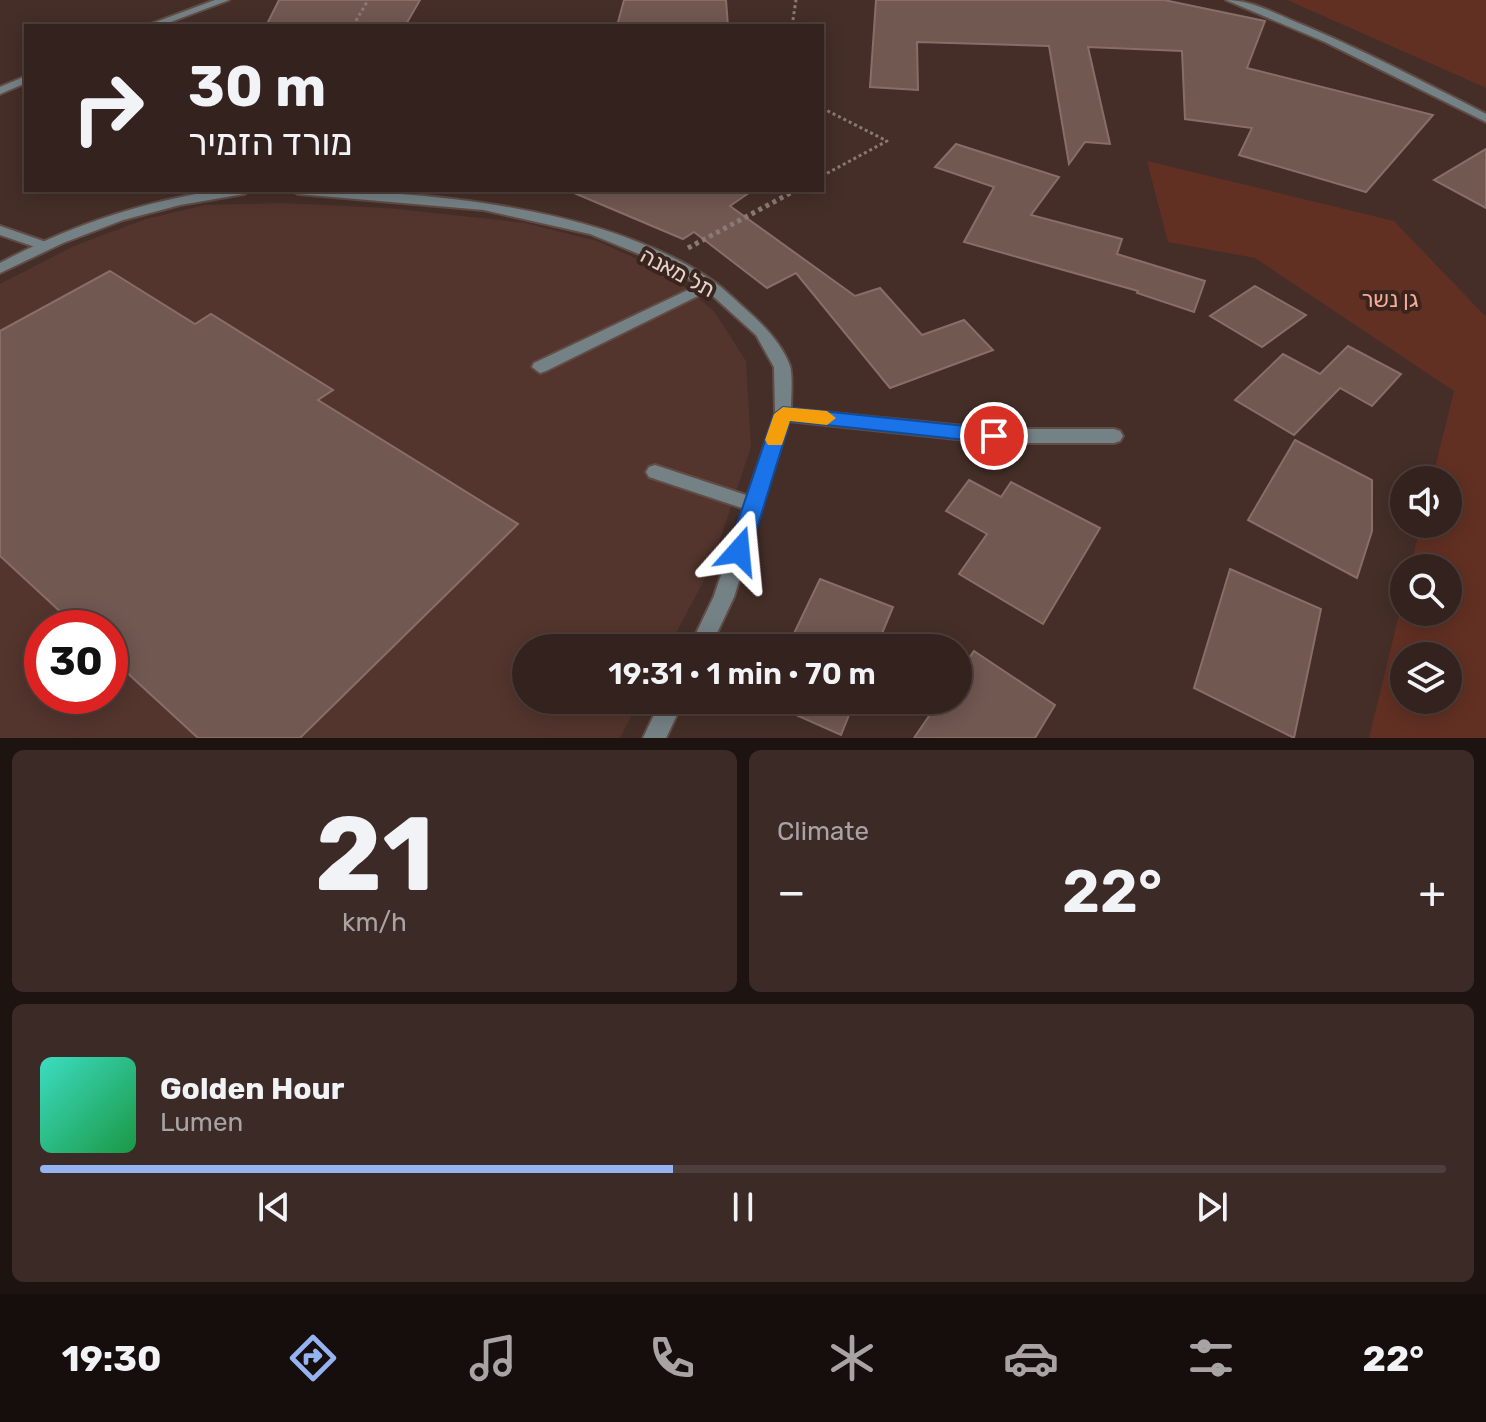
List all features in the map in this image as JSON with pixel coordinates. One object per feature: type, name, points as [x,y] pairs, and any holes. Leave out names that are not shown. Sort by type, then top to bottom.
[{"type":"street","points":[[156,24],[224,0]]},
{"type":"street","points":[[1231,0],[1295,22],[1486,119]]},
{"type":"street","points":[[0,91],[24,80]]},
{"type":"street","points":[[0,269],[41,245],[124,213],[234,192]]},
{"type":"street","name":"תל מאנה","points":[[321,192],[484,206],[594,231],[666,260],[709,285],[762,332],[782,367],[783,414],[724,597],[706,634]]},
{"type":"street","points":[[0,230],[41,245]]},
{"type":"street","points":[[540,367],[709,285]]},
{"type":"street","points":[[783,414],[994,436],[1114,436]]},
{"type":"street","points":[[655,472],[754,505]]},
{"type":"street","points":[[654,738],[666,714]]},
{"type":"path","points":[[354,24],[368,0]]},
{"type":"path","points":[[792,24],[796,0]]},
{"type":"path","points":[[824,109],[887,141],[824,175]]},
{"type":"path","points":[[666,260],[792,192]]},
{"type":"shaded area","points":[[282,203],[388,208],[525,223],[597,241],[666,272],[714,311],[746,361],[751,447],[710,569],[675,634],[512,634],[512,714],[633,714],[620,738],[0,738],[0,284],[74,246],[146,219],[205,205]]},
{"type":"green space","points":[[1287,0],[1486,0],[1486,88],[1482,86]]},
{"type":"green space","name":"גן נשר","points":[[1147,161],[1394,221],[1486,317],[1486,738],[1369,738],[1390,652],[1390,714],[1462,714],[1462,642],[1392,642],[1396,626],[1462,626],[1462,554],[1414,554],[1418,538],[1462,538],[1462,466],[1435,466],[1454,391],[1255,258],[1168,242]]},
{"type":"building","points":[[279,0],[420,0],[406,24],[267,24]]},
{"type":"building","points":[[624,0],[726,0],[728,24],[618,24]]},
{"type":"building","points":[[876,0],[1164,0],[1265,21],[1247,68],[1433,115],[1366,192],[1239,155],[1252,128],[1185,119],[1182,51],[1088,47],[1110,144],[1085,142],[1069,164],[1049,46],[917,42],[918,90],[870,87]]},
{"type":"building","points":[[956,144],[1059,177],[1031,215],[1122,239],[1117,254],[1205,281],[1194,312],[1138,291],[964,242],[994,187],[935,167]]},
{"type":"building","points":[[1486,149],[1486,208],[1434,180]]},
{"type":"building","points":[[572,192],[750,192],[730,206],[855,296],[880,288],[922,335],[964,320],[993,350],[890,388],[796,273],[767,288],[694,232],[683,239]]},
{"type":"building","points":[[110,271],[195,324],[211,314],[333,390],[318,400],[518,524],[300,738],[198,738],[128,674],[128,610],[58,610],[0,556],[0,331]]},
{"type":"building","points":[[1255,286],[1306,315],[1262,347],[1210,316]]},
{"type":"building","points":[[1348,346],[1401,374],[1372,406],[1340,388],[1294,435],[1235,400],[1283,354],[1320,374]]},
{"type":"building","points":[[1295,440],[1372,480],[1372,531],[1357,578],[1248,520]]},
{"type":"building","points":[[969,480],[1001,497],[1011,482],[1100,528],[1043,624],[959,574],[987,534],[946,511]]},
{"type":"building","points":[[1230,569],[1321,609],[1294,738],[1194,688]]},
{"type":"building","points":[[820,579],[893,607],[882,634],[794,634]]},
{"type":"building","points":[[974,651],[1055,705],[1035,738],[914,738],[930,714],[972,714]]},
{"type":"building","points":[[794,714],[849,714],[841,735]]},
{"type":"slow traffic","points":[[775,440],[783,414],[827,418]]},
{"type":"route","points":[[739,551],[783,414],[994,436]]}]
